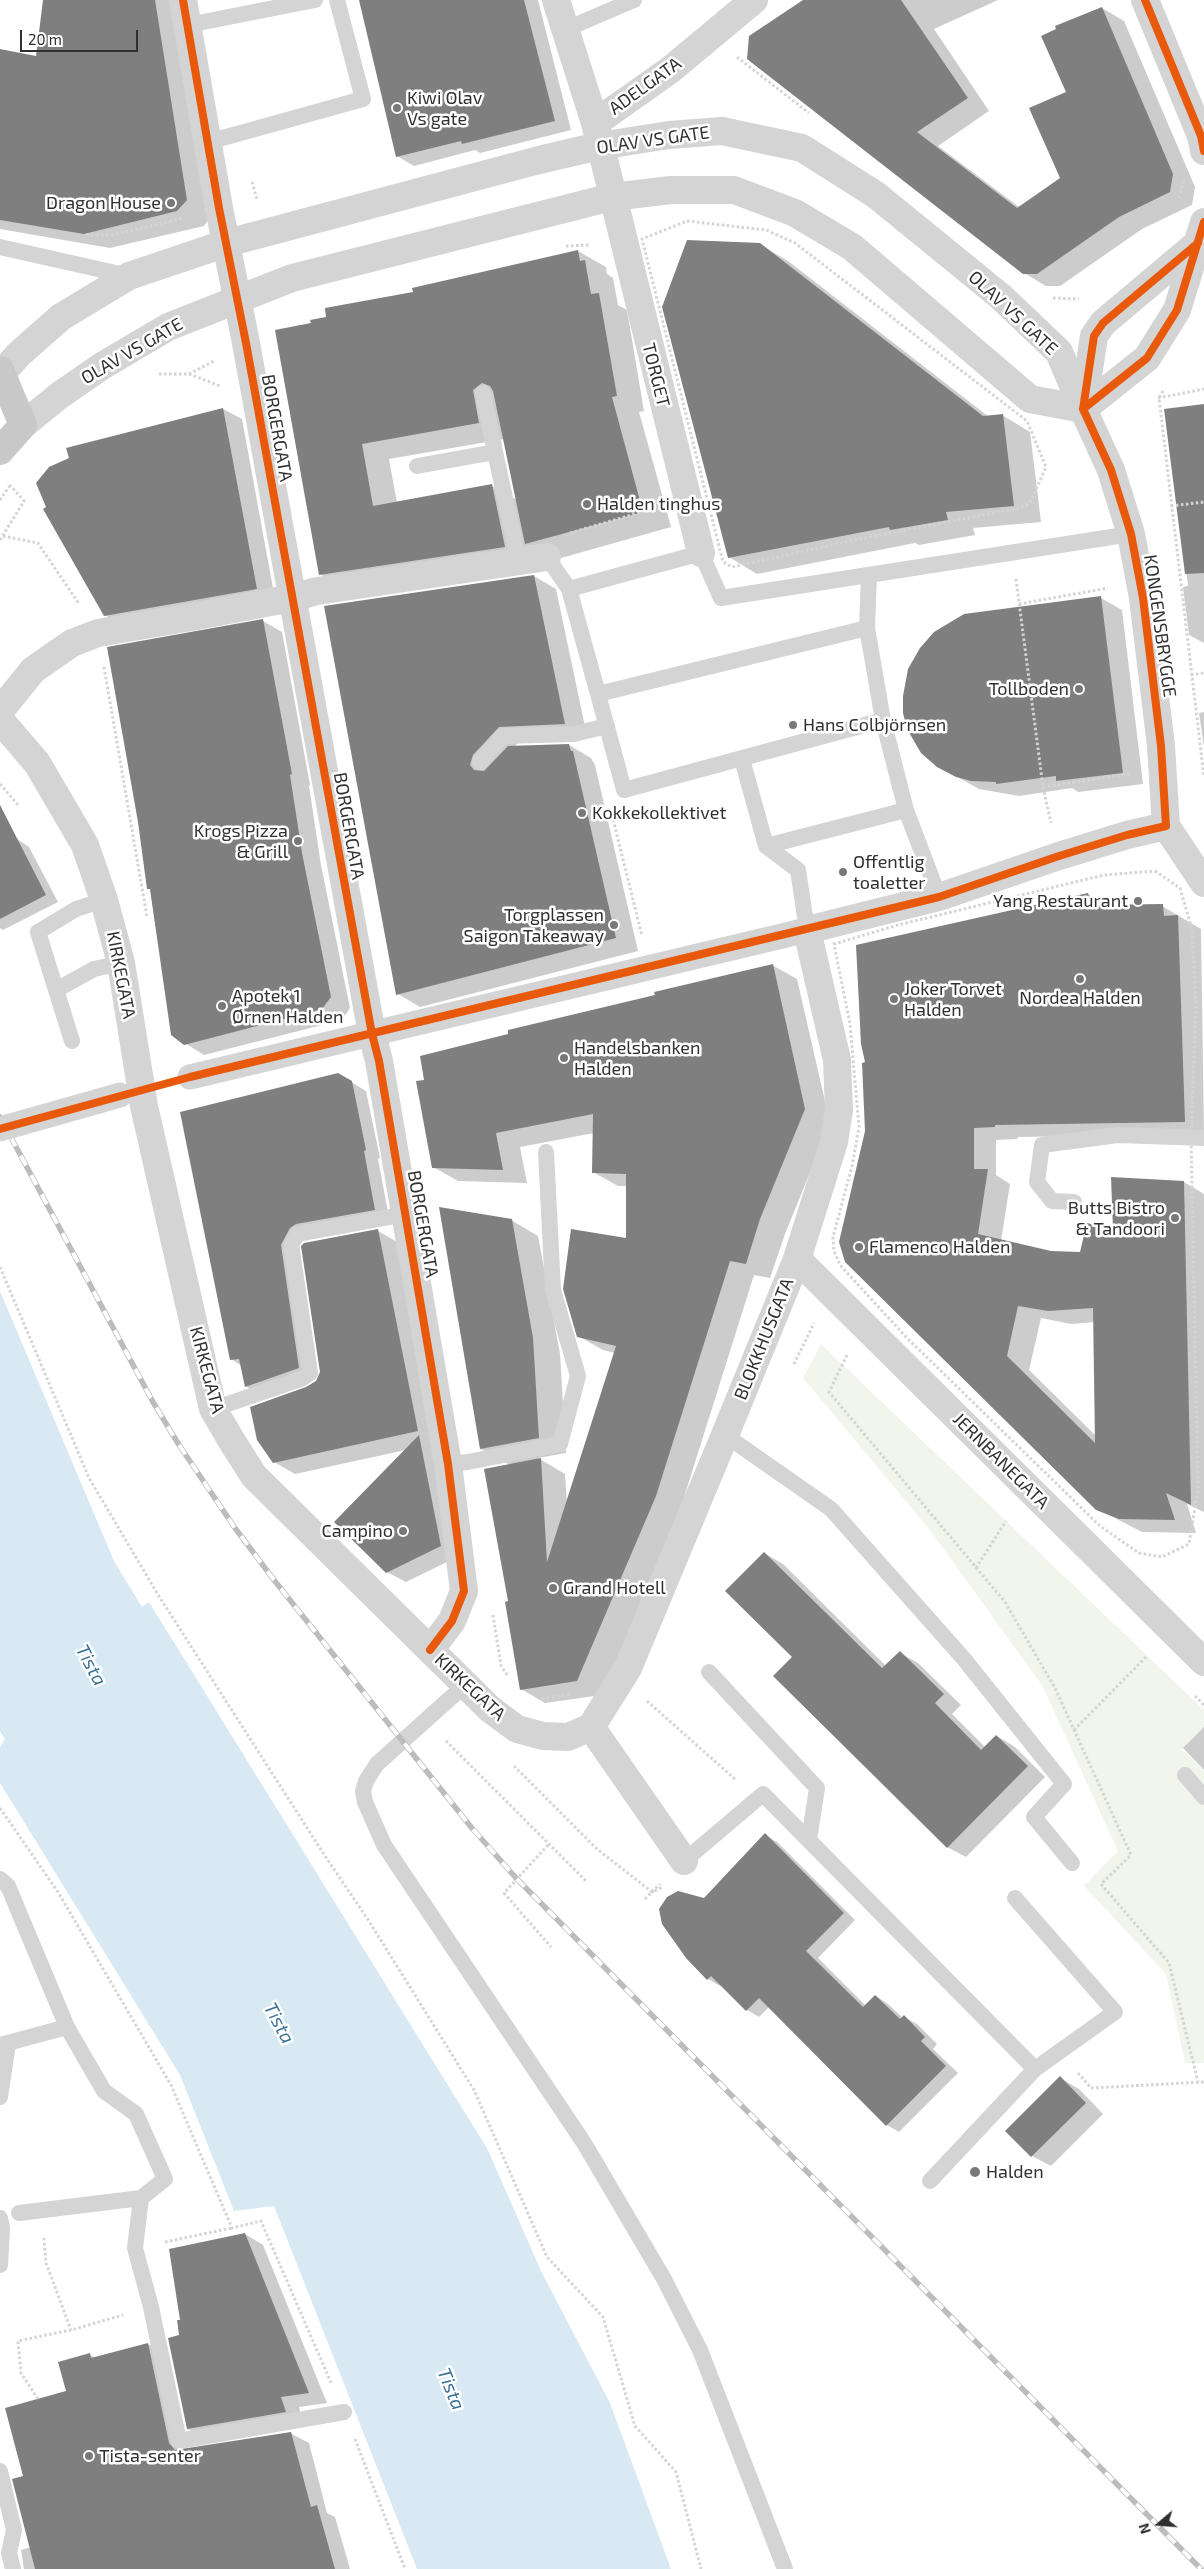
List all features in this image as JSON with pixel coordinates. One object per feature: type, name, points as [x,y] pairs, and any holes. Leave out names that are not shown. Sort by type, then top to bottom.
[{"type":"main road","points":[[1,373],[12,423]]},
{"type":"main road","name":"OLAV VS GATE","points":[[0,451],[12,423]]},
{"type":"street","points":[[556,0],[597,135],[612,197]]},
{"type":"street","name":"ADELGATA","points":[[597,135],[670,70],[754,0]]},
{"type":"street","points":[[1145,0],[1200,136],[1204,152]]},
{"type":"street","name":"BORGERGATA","points":[[186,12],[236,298],[372,1034],[380,1061],[448,1464],[464,1591],[452,1621],[430,1650]]},
{"type":"street","name":"OLAV VS GATE","points":[[1,373],[19,354],[61,317],[129,276],[227,243],[597,135],[722,131],[802,148],[876,194],[1000,296],[1058,352],[1083,409]]},
{"type":"street","name":"OLAV VS GATE","points":[[12,423],[60,395],[168,326],[236,298],[292,278],[612,197],[671,190],[734,190],[795,213],[852,247],[1030,399],[1083,409]]},
{"type":"street","name":"TORGET","points":[[612,197],[702,553]]},
{"type":"street","points":[[1083,409],[1147,358],[1177,310],[1198,243]]},
{"type":"street","points":[[1083,409],[1094,336],[1098,330],[1103,323],[1198,243]]},
{"type":"street","name":"KONGENSBRYGGE","points":[[1083,409],[1111,470],[1131,534],[1143,598],[1161,746],[1166,826]]},
{"type":"street","points":[[0,711],[33,670],[72,642],[98,633],[292,598],[316,591],[516,560],[547,557]]},
{"type":"street","name":"KIRKEGATA","points":[[0,720],[37,763],[85,845],[104,900],[121,963],[144,1106],[213,1408],[254,1476],[490,1709],[516,1729],[543,1736],[568,1737],[591,1728]]},
{"type":"street","points":[[190,1077],[939,897],[1076,851],[1166,826],[1196,868],[1204,883]]},
{"type":"street","name":"BLOKKHUSGATA","points":[[591,1728],[628,1668],[725,1436],[797,1259],[834,1142],[839,1110],[838,1060],[807,930]]},
{"type":"street","points":[[0,1129],[110,1098]]},
{"type":"street","name":"JERNBANEGATA","points":[[797,1259],[1204,1662]]},
{"type":"street","points":[[591,1728],[684,1861]]},
{"type":"lane","points":[[186,12],[314,0]]},
{"type":"lane","points":[[208,142],[363,99],[337,0]]},
{"type":"lane","points":[[564,30],[634,0]]},
{"type":"lane","points":[[0,247],[129,276]]},
{"type":"lane","points":[[483,393],[515,544],[516,560]]},
{"type":"lane","points":[[417,466],[495,452]]},
{"type":"lane","points":[[569,589],[702,553],[721,598],[1131,534]]},
{"type":"lane","points":[[547,557],[569,589],[624,790],[883,720]]},
{"type":"lane","points":[[869,575],[867,628],[883,720],[906,810],[939,897]]},
{"type":"lane","points":[[598,694],[867,628]]},
{"type":"lane","points":[[480,762],[503,736],[574,734],[607,726]]},
{"type":"lane","points":[[742,759],[766,846],[798,870],[807,930]]},
{"type":"lane","points":[[766,846],[906,810]]},
{"type":"lane","points":[[72,1040],[38,932],[76,909],[104,900]]},
{"type":"lane","points":[[56,990],[94,969],[121,963]]},
{"type":"lane","points":[[1074,1202],[1052,1201],[1037,1182],[1042,1145],[1118,1135],[1197,1138]]},
{"type":"lane","points":[[448,1464],[468,1462],[560,1444],[578,1376],[553,1290],[546,1152]]},
{"type":"lane","points":[[213,1408],[302,1379],[310,1373],[290,1244],[298,1234],[406,1214]]},
{"type":"lane","points":[[725,1436],[831,1509],[964,1659],[1064,1784],[1034,1817],[1072,1863]]},
{"type":"lane","points":[[710,1672],[817,1788],[809,1840]]},
{"type":"lane","points":[[465,1685],[377,1764],[366,1781],[363,1791],[365,1802],[384,1845],[584,2144],[664,2279],[700,2350],[785,2569]]},
{"type":"lane","points":[[1185,1775],[1204,1797]]},
{"type":"lane","points":[[684,1861],[763,1794],[1035,2069]]},
{"type":"lane","points":[[0,1879],[8,1886],[67,2027],[104,2091],[136,2114],[165,2179],[141,2198],[19,2214]]},
{"type":"lane","points":[[930,2181],[1035,2069],[1115,2012],[1015,1898]]},
{"type":"lane","points":[[0,2097],[4,2044],[67,2027]]},
{"type":"lane","points":[[141,2198],[135,2248],[150,2307],[179,2441],[344,2412]]},
{"type":"lane","points":[[0,2218],[2,2228],[0,2265]]},
{"type":"lane","points":[[0,2471],[14,2530],[9,2553],[13,2569]]},
{"type":"path","points":[[1178,204],[1185,171]]},
{"type":"path","points":[[256,199],[264,197]]},
{"type":"path","points":[[82,235],[112,235],[184,218]]},
{"type":"path","points":[[687,222],[766,230],[795,244],[1027,421],[1046,467],[1030,503],[1020,508],[873,536],[732,567],[723,562],[720,552],[642,239],[687,222]]},
{"type":"path","points":[[157,374],[188,374],[225,388]]},
{"type":"path","points":[[1159,398],[1204,777]]},
{"type":"path","points":[[0,500],[16,478]]},
{"type":"path","points":[[0,540],[24,501],[10,485]]},
{"type":"path","points":[[1172,506],[1204,502]]},
{"type":"path","points":[[3,536],[38,544],[98,633],[148,925]]},
{"type":"path","points":[[1012,554],[1043,787],[1134,773]]},
{"type":"path","points":[[1019,604],[1110,588],[1112,596]]},
{"type":"path","points":[[1191,675],[1204,673]]},
{"type":"path","points":[[834,944],[850,1024],[859,1127],[852,1166],[833,1237],[834,1251],[840,1265],[906,1337],[1100,1526],[1139,1553],[1162,1557],[1189,1544],[1198,1489],[1196,1004],[1192,929],[1180,888],[1155,871],[1132,873]]},
{"type":"path","points":[[0,1266],[89,1478],[157,1592],[325,1856],[367,1918],[474,2090],[547,2257],[604,2317],[635,2426],[676,2472],[701,2569]]},
{"type":"path","points":[[794,1365],[815,1321]]},
{"type":"path","points":[[976,1568],[1006,1520]]},
{"type":"path","points":[[492,1607],[501,1666],[512,1682]]},
{"type":"path","points":[[1074,1730],[1147,1656]]},
{"type":"path","points":[[1190,1691],[1204,1705]]},
{"type":"path","points":[[540,1699],[580,1692]]},
{"type":"path","points":[[645,1700],[758,1798]]},
{"type":"path","points":[[426,1721],[548,1845],[588,1882]]},
{"type":"path","points":[[507,1759],[598,1849],[652,1892],[669,1885]]},
{"type":"path","points":[[0,1808],[58,1892],[172,2085],[232,2228]]},
{"type":"path","points":[[548,1845],[504,1893],[551,1948]]},
{"type":"path","points":[[1035,2069],[1073,2067],[1091,2088],[1204,2082]]},
{"type":"path","points":[[41,2210],[46,2263],[71,2330]]},
{"type":"path","points":[[135,2248],[261,2221],[344,2412],[405,2569]]},
{"type":"path","points":[[38,2399],[20,2373],[18,2341],[71,2330],[150,2307]]},
{"type":"shaded area","points":[[821,1344],[1204,1710],[1204,1727],[1182,1749],[1204,1771],[1204,2063],[1185,2063],[1166,1974],[1084,1886],[1118,1851],[1042,1685],[929,1529],[803,1378]]},
{"type":"water","name":"Tista","points":[[0,1291],[114,1561],[142,1607],[149,1602],[488,2150],[541,2271],[610,2403],[671,2569],[417,2569],[274,2206],[234,2211],[180,2075],[0,1783],[0,1747],[5,1739],[0,1731]]},
{"type":"building","points":[[43,0],[155,0],[187,200],[177,211],[84,234],[0,220],[0,49],[36,56]]},
{"type":"building","points":[[359,0],[524,0],[555,121],[462,144],[461,141],[396,157]]},
{"type":"building","points":[[803,0],[901,0],[968,98],[917,132],[1017,208],[1060,178],[1029,108],[1066,92],[1041,36],[1056,29],[1055,26],[1102,7],[1173,174],[1170,192],[1119,217],[1037,274],[1023,274],[747,59],[749,36]]},
{"type":"building","points":[[687,240],[760,243],[983,416],[1003,414],[1014,506],[946,512],[948,520],[890,530],[889,527],[728,558],[662,307]]},
{"type":"building","points":[[578,250],[580,261],[585,260],[591,294],[599,293],[617,396],[612,397],[643,512],[525,544],[493,391],[490,386],[482,383],[473,390],[479,423],[362,444],[373,506],[492,484],[505,547],[319,575],[275,330],[311,323],[310,320],[326,317],[325,308],[413,292],[412,288]]},
{"type":"building","points":[[1204,404],[1204,573],[1185,574],[1164,409]]},
{"type":"building","points":[[223,408],[257,589],[104,616],[43,509],[46,507],[36,483],[49,467],[69,458],[66,448]]},
{"type":"building","points":[[534,575],[565,724],[499,727],[473,755],[470,765],[474,770],[484,771],[508,746],[569,744],[571,751],[573,751],[616,938],[396,995],[324,606]]},
{"type":"building","points":[[1101,596],[1123,773],[1056,781],[1056,776],[996,784],[996,782],[971,781],[956,777],[937,767],[921,753],[907,729],[903,713],[903,696],[908,669],[920,648],[934,632],[964,614]]},
{"type":"building","points":[[263,619],[292,774],[290,775],[302,853],[331,997],[322,1009],[184,1045],[171,1035],[150,889],[147,889],[138,822],[107,647]]},
{"type":"building","points":[[0,805],[46,895],[0,919]]},
{"type":"building","points":[[1088,893],[1091,905],[1163,904],[1164,916],[1178,915],[1185,1122],[995,1125],[995,1127],[974,1128],[974,1169],[988,1169],[978,1234],[1051,1251],[1080,1252],[1087,1223],[1113,1229],[1111,1177],[1184,1181],[1191,1505],[1166,1493],[1175,1520],[1119,1519],[1096,1510],[845,1262],[839,1242],[865,1131],[862,1063],[865,1062],[861,1044],[856,945]],"holes":[[[1018,1306],[1048,1311],[1093,1308],[1095,1443],[1007,1356]]]},
{"type":"building","points":[[773,964],[805,1109],[760,1219],[746,1264],[730,1261],[656,1496],[577,1681],[520,1690],[505,1602],[508,1601],[484,1469],[541,1458],[547,1562],[616,1346],[577,1337],[563,1289],[571,1229],[626,1238],[626,1174],[592,1173],[593,1114],[496,1133],[503,1170],[432,1168],[416,1081],[424,1080],[420,1056],[508,1034],[508,1030],[655,995],[654,992]]},
{"type":"building","points":[[338,1073],[352,1081],[366,1150],[364,1151],[375,1210],[296,1224],[290,1228],[281,1245],[299,1368],[245,1387],[239,1359],[230,1360],[180,1112]]},
{"type":"building","points":[[439,1207],[512,1219],[533,1338],[539,1438],[480,1449]]},
{"type":"building","points":[[378,1229],[418,1431],[273,1463],[257,1440],[250,1407],[306,1387],[316,1381],[320,1372],[301,1246],[304,1243]]},
{"type":"building","points":[[419,1435],[441,1546],[386,1573],[334,1522]]},
{"type":"building","points":[[764,1552],[882,1668],[900,1651],[944,1694],[935,1703],[981,1750],[996,1735],[1028,1766],[947,1848],[773,1676],[792,1657],[725,1591]]},
{"type":"building","points":[[765,1833],[844,1913],[806,1951],[863,2007],[875,1995],[900,2019],[904,2015],[925,2037],[921,2041],[946,2066],[886,2126],[759,1998],[746,2011],[711,1976],[707,1980],[686,1958],[662,1924],[659,1909],[667,1897],[678,1891],[704,1898]]},
{"type":"building","points":[[1060,2076],[1086,2103],[1031,2157],[1005,2131]]},
{"type":"building","points":[[245,2233],[309,2393],[281,2397],[286,2412],[187,2429],[168,2338],[179,2335],[177,2320],[180,2320],[169,2249]]},
{"type":"building","name":"Tista-senter","points":[[148,2343],[169,2443],[175,2450],[291,2432],[311,2507],[317,2505],[335,2569],[35,2569],[12,2479],[23,2476],[5,2408],[66,2391],[58,2362],[90,2353],[91,2358]]},
{"type":"railway","points":[[0,1117],[153,1402],[179,1445],[235,1528],[274,1580],[471,1827],[516,1878],[1201,2569]]},
{"type":"cycle path","points":[[183,0],[219,208],[246,343],[372,1034],[379,1061],[448,1464],[464,1591],[452,1621],[430,1650]]},
{"type":"cycle path","points":[[1145,0],[1201,136],[1204,151]]},
{"type":"cycle path","points":[[1083,409],[1147,358],[1177,310],[1204,222]]},
{"type":"cycle path","points":[[0,1129],[190,1077],[939,897],[1059,856],[1127,835],[1166,826],[1161,746],[1143,598],[1131,534],[1111,470],[1083,409],[1094,336],[1103,323],[1198,243]]},
{"type":"place","name":"Kiwi Olav Vs gate","points":[[397,108]]},
{"type":"place","name":"Dragon House","points":[[171,203]]},
{"type":"place","name":"Halden tinghus","points":[[587,504]]},
{"type":"place","name":"Tollboden","points":[[1079,689]]},
{"type":"place","name":"Hans Colbjörnsen","points":[[793,725]]},
{"type":"place","name":"Kokkekollektivet","points":[[582,813]]},
{"type":"place","name":"Krogs Pizza & Grill","points":[[298,841]]},
{"type":"place","name":"Offentlig toaletter","points":[[843,872]]},
{"type":"place","name":"Yang Restaurant","points":[[1138,901]]},
{"type":"place","name":"Torgplassen Saigon Takeaway","points":[[614,925]]},
{"type":"place","name":"Nordea Halden","points":[[1080,979]]},
{"type":"place","name":"Joker Torvet Halden","points":[[894,999]]},
{"type":"place","name":"Apotek 1 Ørnen Halden","points":[[222,1006]]},
{"type":"place","name":"Handelsbanken Halden","points":[[564,1058]]},
{"type":"place","name":"Butts Bistro & Tandoori","points":[[1175,1218]]},
{"type":"place","name":"Flamenco Halden","points":[[859,1247]]},
{"type":"place","name":"Campino","points":[[403,1531]]},
{"type":"place","name":"Grand Hotell","points":[[553,1588]]},
{"type":"place","name":"Halden","points":[[975,2172]]},
{"type":"place","name":"Tista-senter","points":[[89,2456]]}]
